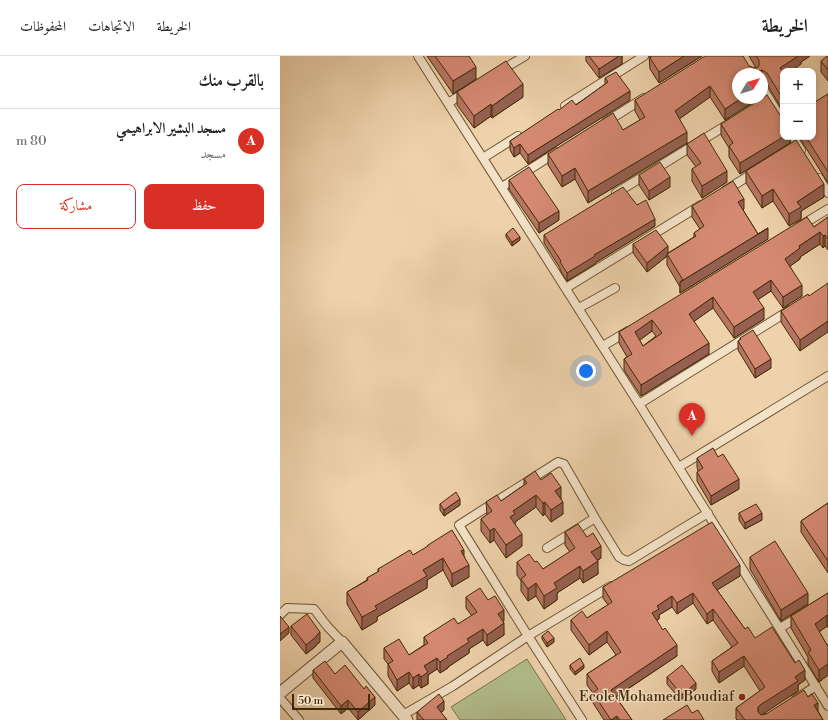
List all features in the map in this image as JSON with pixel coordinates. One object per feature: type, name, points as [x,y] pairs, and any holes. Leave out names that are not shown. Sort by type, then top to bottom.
[{"type":"street","points":[[418,56],[502,187],[540,239],[566,288],[708,514],[711,526],[827,701]]},
{"type":"street","points":[[493,76],[525,56]]},
{"type":"street","points":[[557,111],[644,56]]},
{"type":"street","points":[[448,103],[474,88]]},
{"type":"street","points":[[601,125],[654,92]]},
{"type":"street","points":[[768,103],[780,117]]},
{"type":"street","points":[[610,197],[736,120]]},
{"type":"street","points":[[484,158],[524,133]]},
{"type":"street","points":[[794,140],[795,147],[807,159]]},
{"type":"street","points":[[502,187],[561,150]]},
{"type":"street","points":[[719,194],[765,166]]},
{"type":"street","points":[[815,172],[828,193]]},
{"type":"street","points":[[566,288],[705,202]]},
{"type":"street","points":[[794,230],[828,209]]},
{"type":"street","points":[[579,308],[615,288]]},
{"type":"street","points":[[639,404],[794,307]]},
{"type":"street","points":[[603,346],[637,325]]},
{"type":"street","points":[[679,467],[828,376]]},
{"type":"street","points":[[582,720],[459,525],[558,462],[564,464],[619,557],[624,560],[629,561],[708,514]]},
{"type":"street","points":[[547,548],[595,518]]},
{"type":"street","points":[[280,615],[288,608],[314,609],[405,718],[528,636],[621,580]]},
{"type":"street","points":[[780,628],[804,613]]},
{"type":"street","points":[[280,692],[342,642]]},
{"type":"street","points":[[790,703],[816,686]]},
{"type":"street","points":[[280,698],[299,720]]},
{"type":"green space","points":[[527,659],[566,720],[460,720],[451,707]]},
{"type":"building","points":[[435,56],[469,56],[476,67],[453,81]]},
{"type":"building","points":[[589,56],[619,56],[599,69]]},
{"type":"building","points":[[652,56],[684,56],[659,72],[650,58]]},
{"type":"building","points":[[705,56],[743,56],[749,66],[754,68],[732,68],[733,104],[725,109],[710,86],[675,111],[687,132],[588,191],[575,168],[562,176],[548,154],[613,113],[623,130],[645,117],[635,100]]},
{"type":"building","points":[[756,56],[798,56],[780,68],[780,94],[768,75],[768,68],[757,68],[759,66],[759,60]]},
{"type":"building","points":[[828,56],[828,70],[821,61]]},
{"type":"building","points":[[506,61],[523,84],[492,106],[491,104],[474,116],[457,92]]},
{"type":"building","points":[[616,72],[630,91],[528,155],[520,144],[514,148],[510,141],[572,100],[576,105],[608,82],[605,78]]},
{"type":"building","points":[[828,94],[828,172],[808,140],[816,140],[816,101]]},
{"type":"building","points":[[768,97],[780,115],[780,139],[740,163],[729,146],[733,143],[721,124],[753,104],[768,104]]},
{"type":"building","points":[[704,133],[727,171],[702,186],[692,169],[701,163],[687,144]]},
{"type":"building","points":[[796,140],[824,184],[797,202],[801,207],[789,214],[773,189],[762,196],[746,171]]},
{"type":"building","points":[[660,162],[670,177],[649,191],[639,175]]},
{"type":"building","points":[[529,167],[559,211],[539,223],[509,180]]},
{"type":"building","points":[[733,181],[744,199],[738,202],[758,234],[768,228],[680,282],[683,280],[667,254],[696,236],[694,233],[704,226],[692,206]]},
{"type":"building","points":[[623,187],[637,205],[646,200],[655,219],[594,255],[595,256],[567,273],[544,235]]},
{"type":"building","points":[[807,217],[814,227],[828,217],[828,239],[820,232],[799,246],[800,248],[785,259],[802,285],[783,297],[771,280],[753,292],[764,308],[734,327],[713,297],[689,314],[709,343],[641,385],[624,359],[632,354],[619,332]],"holes":[[[652,320],[662,333],[643,346],[635,332]]]},
{"type":"building","points":[[513,228],[520,237],[512,242],[506,234]]},
{"type":"building","points":[[656,230],[668,246],[647,263],[633,244]]},
{"type":"building","points":[[828,283],[828,321],[800,340],[781,311],[808,294],[809,296]]},
{"type":"building","points":[[753,330],[771,359],[755,369],[738,341],[741,339],[740,338]]},
{"type":"building","points":[[713,448],[718,457],[723,454],[739,479],[711,496],[697,472],[703,468],[697,458]]},
{"type":"building","points":[[535,471],[541,480],[551,473],[561,487],[555,491],[563,502],[551,510],[545,502],[543,503],[536,495],[513,511],[515,514],[510,517],[522,534],[506,545],[494,528],[490,531],[481,519],[492,511],[486,502],[497,495],[501,501],[527,483],[524,479]]},
{"type":"building","points":[[456,492],[460,499],[444,510],[440,504]]},
{"type":"building","points":[[828,503],[828,561],[801,521]]},
{"type":"building","points":[[756,504],[762,513],[745,523],[739,513]]},
{"type":"building","points":[[712,522],[740,565],[712,583],[745,629],[748,627],[755,638],[772,627],[795,663],[799,660],[805,670],[795,677],[798,681],[760,705],[758,707],[758,712],[761,715],[766,714],[804,690],[808,697],[812,694],[818,703],[814,705],[823,720],[745,720],[736,708],[765,687],[744,656],[719,672],[712,661],[738,643],[713,609],[707,614],[693,593],[677,603],[672,596],[657,606],[659,609],[652,613],[663,630],[665,628],[677,645],[611,690],[632,720],[620,720],[617,716],[611,720],[593,693],[598,689],[587,674],[621,652],[607,631],[589,645],[571,620],[582,611],[587,618],[612,602],[603,587]]},
{"type":"building","points":[[578,524],[587,537],[593,533],[601,546],[591,552],[598,561],[583,571],[580,566],[554,583],[557,588],[544,596],[536,583],[528,589],[521,579],[526,575],[517,562],[529,554],[543,569],[575,548],[565,532]]},
{"type":"building","points":[[452,530],[464,550],[461,551],[469,565],[452,574],[443,558],[423,570],[427,576],[375,606],[377,609],[362,617],[347,592],[368,580],[367,578],[379,571],[378,569],[410,550],[413,555]]},
{"type":"building","points":[[775,541],[808,593],[781,610],[750,557]]},
{"type":"building","points":[[480,588],[488,600],[495,596],[504,610],[498,614],[504,623],[487,635],[483,629],[467,639],[469,642],[447,656],[448,657],[440,662],[437,658],[424,666],[428,672],[421,677],[419,674],[413,678],[409,672],[397,680],[388,664],[393,661],[384,648],[399,639],[409,655],[428,643],[424,637],[454,618],[458,624],[477,612],[466,597]]},
{"type":"building","points":[[828,593],[828,616],[827,615],[815,624],[827,645],[828,644],[828,664],[819,670],[808,652],[811,650],[791,616]]},
{"type":"building","points":[[307,614],[320,632],[306,645],[291,626]]},
{"type":"building","points":[[280,616],[289,627],[280,634]]},
{"type":"building","points":[[548,631],[554,638],[547,643],[542,636]]},
{"type":"building","points":[[580,658],[584,665],[575,672],[570,665]]},
{"type":"building","points":[[325,661],[335,674],[345,665],[364,689],[366,686],[375,697],[358,712],[348,700],[341,706],[313,670]]},
{"type":"building","points":[[682,665],[696,683],[682,695],[667,677]]},
{"type":"building","points":[[439,694],[444,701],[437,707],[447,720],[424,720],[417,712]]},
{"type":"building","points":[[687,705],[692,713],[698,710],[704,720],[663,720]]},
{"type":"place","name":"مسجد البشير الابراهيمي","points":[[692,436]]},
{"type":"place","name":"Ecole Mohamed Boudiaf","points":[[742,697]]}]
